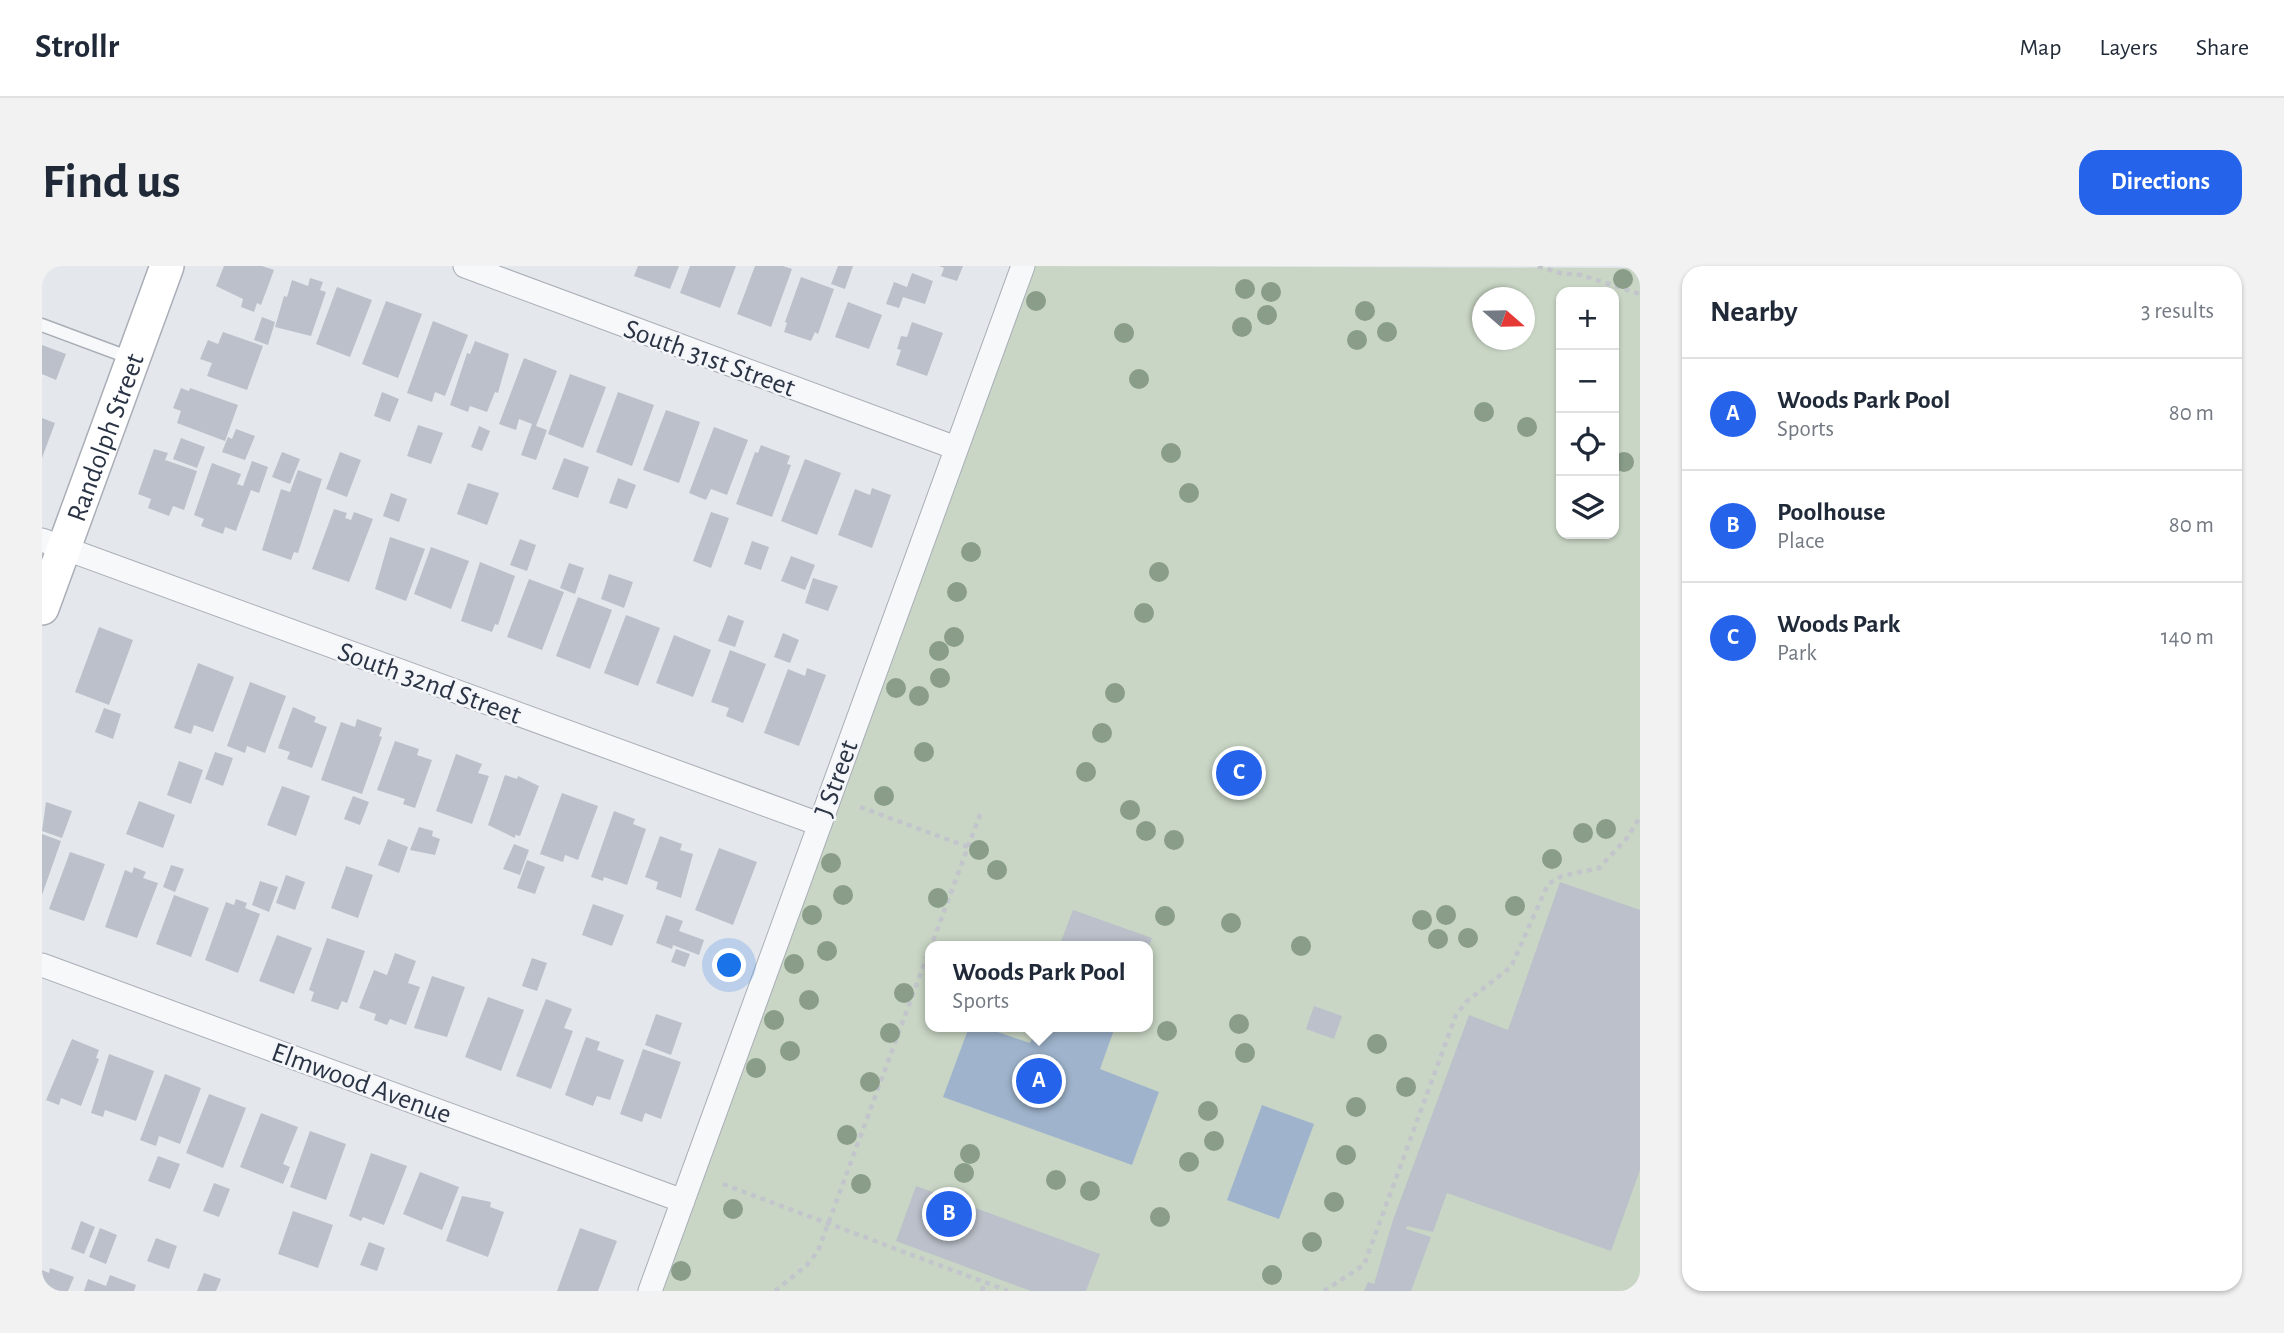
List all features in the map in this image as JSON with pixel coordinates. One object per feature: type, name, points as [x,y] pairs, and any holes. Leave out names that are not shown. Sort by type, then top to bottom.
[{"type":"main road","name":"Randolph Street","points":[[42,608],[53,544],[133,359],[167,266]]},
{"type":"street","name":"South 31st Street","points":[[465,266],[956,449]]},
{"type":"street","name":"J Street","points":[[650,1291],[1023,266]]},
{"type":"street","name":"South 32nd Street","points":[[53,544],[819,824]]},
{"type":"street","name":"Elmwood Avenue","points":[[42,965],[683,1200]]},
{"type":"lane","points":[[42,325],[133,359]]},
{"type":"path","points":[[1538,266],[1560,273],[1581,275],[1640,294]]},
{"type":"path","points":[[860,807],[968,847]]},
{"type":"path","points":[[933,941],[981,812]]},
{"type":"path","points":[[1324,1291],[1364,1265],[1456,1015],[1467,1001],[1511,967],[1548,884],[1562,876],[1599,868],[1628,838],[1640,817]]},
{"type":"path","points":[[775,1291],[813,1259],[829,1223],[925,963]]},
{"type":"path","points":[[723,1184],[1008,1291]]},
{"type":"path","points":[[982,1291],[985,1282]]},
{"type":"green space","points":[[1023,266],[1640,268],[1640,1291],[650,1291]]},
{"type":"water","points":[[967,1032],[998,1032],[1030,1043],[1035,1032],[1113,1032],[1100,1069],[1159,1092],[1132,1165],[943,1097]]},
{"type":"water","points":[[1262,1105],[1314,1124],[1279,1219],[1227,1200]]},
{"type":"building","points":[[224,266],[262,266],[274,270],[261,305],[257,303],[254,312],[241,307],[243,299],[216,286]]},
{"type":"building","points":[[638,266],[679,266],[670,289],[634,276]]},
{"type":"building","points":[[690,266],[736,266],[720,308],[680,293]]},
{"type":"building","points":[[755,266],[783,266],[792,269],[771,327],[737,314]]},
{"type":"building","points":[[838,266],[853,266],[845,289],[831,284]]},
{"type":"building","points":[[939,266],[963,266],[957,281],[941,276],[944,268]]},
{"type":"building","points":[[912,273],[933,281],[925,304],[903,297],[899,308],[886,304],[894,282],[907,287]]},
{"type":"building","points":[[801,277],[834,289],[818,334],[815,332],[811,341],[784,332]]},
{"type":"building","points":[[310,278],[323,282],[320,290],[326,292],[311,336],[275,327],[292,280],[308,286]]},
{"type":"building","points":[[337,287],[372,300],[350,357],[316,344]]},
{"type":"building","points":[[386,301],[422,314],[398,378],[362,364]]},
{"type":"building","points":[[848,302],[882,315],[869,349],[835,337]]},
{"type":"building","points":[[262,317],[275,322],[268,345],[254,340]]},
{"type":"building","points":[[433,321],[468,335],[445,396],[435,392],[432,402],[407,393]]},
{"type":"building","points":[[912,322],[943,333],[927,376],[896,365],[901,350],[897,349],[901,336],[907,337]]},
{"type":"building","points":[[223,332],[263,346],[247,390],[207,376],[212,363],[200,359],[208,340],[218,344]]},
{"type":"building","points":[[475,341],[509,354],[498,393],[495,392],[487,412],[470,406],[468,412],[450,405],[467,353],[470,354]]},
{"type":"building","points":[[42,345],[66,354],[56,380],[42,374]]},
{"type":"building","points":[[524,358],[557,371],[536,426],[547,430],[536,460],[521,455],[532,424],[519,419],[516,430],[499,424]]},
{"type":"building","points":[[570,374],[606,387],[583,448],[548,434]]},
{"type":"building","points":[[181,388],[189,391],[190,388],[238,405],[225,441],[177,423],[181,411],[173,408]]},
{"type":"building","points":[[382,392],[399,399],[390,422],[374,416]]},
{"type":"building","points":[[618,392],[654,405],[632,466],[596,452]]},
{"type":"building","points":[[666,410],[700,422],[679,483],[643,470]]},
{"type":"building","points":[[42,418],[55,423],[42,458]]},
{"type":"building","points":[[418,425],[443,433],[431,464],[407,456]]},
{"type":"building","points":[[479,426],[490,431],[482,451],[471,447]]},
{"type":"building","points":[[714,427],[748,440],[727,495],[711,489],[706,500],[689,493]]},
{"type":"building","points":[[236,429],[255,436],[245,460],[222,452],[228,437],[232,439]]},
{"type":"building","points":[[181,438],[205,447],[197,468],[173,459]]},
{"type":"building","points":[[761,445],[790,456],[787,464],[791,465],[772,517],[736,504],[755,452],[758,453]]},
{"type":"building","points":[[154,449],[168,453],[165,460],[197,471],[184,510],[173,506],[169,516],[148,508],[151,499],[138,494]]},
{"type":"building","points":[[282,452],[300,459],[290,484],[272,477]]},
{"type":"building","points":[[340,452],[361,460],[347,497],[326,489]]},
{"type":"building","points":[[564,458],[589,467],[578,498],[552,489]]},
{"type":"building","points":[[805,459],[841,473],[817,535],[781,521]]},
{"type":"building","points":[[252,461],[268,467],[259,493],[251,490],[236,531],[225,527],[223,534],[201,526],[204,519],[194,515],[212,463],[241,474],[237,484],[243,486]]},
{"type":"building","points":[[298,470],[322,479],[298,553],[294,552],[291,560],[262,550],[281,489],[290,492]]},
{"type":"building","points":[[618,478],[636,485],[627,509],[609,503]]},
{"type":"building","points":[[468,483],[499,493],[487,525],[457,514]]},
{"type":"building","points":[[872,488],[891,495],[872,548],[838,535],[855,489],[870,495]]},
{"type":"building","points":[[391,493],[407,499],[399,522],[383,516]]},
{"type":"building","points":[[334,509],[347,513],[345,518],[351,520],[354,512],[373,519],[349,582],[312,569]]},
{"type":"building","points":[[711,512],[729,518],[711,568],[693,561]]},
{"type":"building","points":[[390,537],[425,549],[406,601],[375,589]]},
{"type":"building","points":[[520,539],[536,545],[527,571],[510,565]]},
{"type":"building","points":[[752,541],[769,547],[761,570],[744,564]]},
{"type":"building","points":[[431,547],[469,561],[451,609],[414,594]]},
{"type":"building","points":[[791,556],[815,565],[805,590],[781,581]]},
{"type":"building","points":[[480,562],[515,576],[498,625],[495,624],[492,632],[461,621]]},
{"type":"building","points":[[569,563],[584,568],[575,594],[560,588]]},
{"type":"building","points":[[609,574],[633,582],[624,608],[601,599]]},
{"type":"building","points":[[813,578],[838,586],[828,611],[805,603]]},
{"type":"building","points":[[529,579],[564,592],[542,650],[507,637]]},
{"type":"building","points":[[578,597],[612,610],[590,669],[556,656]]},
{"type":"building","points":[[626,615],[660,628],[638,686],[604,673]]},
{"type":"building","points":[[728,615],[744,621],[735,647],[718,641]]},
{"type":"building","points":[[99,627],[133,640],[109,705],[75,692]]},
{"type":"building","points":[[783,633],[799,640],[790,663],[774,657]]},
{"type":"building","points":[[674,635],[711,650],[693,697],[656,683]]},
{"type":"building","points":[[730,650],[766,664],[743,723],[726,716],[729,708],[711,702]]},
{"type":"building","points":[[198,663],[234,677],[213,732],[194,725],[191,734],[174,728]]},
{"type":"building","points":[[807,668],[826,675],[799,746],[764,733],[788,669],[805,676]]},
{"type":"building","points":[[250,682],[286,696],[265,753],[247,746],[245,753],[227,746]]},
{"type":"building","points":[[293,707],[316,717],[314,722],[327,727],[312,768],[287,759],[290,752],[278,748]]},
{"type":"building","points":[[104,708],[121,714],[113,739],[95,732]]},
{"type":"building","points":[[357,719],[382,728],[379,736],[382,737],[362,794],[321,780],[341,722],[355,727]]},
{"type":"building","points":[[395,741],[419,749],[417,755],[432,760],[415,808],[403,804],[405,799],[377,790]]},
{"type":"building","points":[[215,752],[233,758],[223,786],[205,779]]},
{"type":"building","points":[[456,754],[482,764],[478,773],[489,776],[472,824],[436,811]]},
{"type":"building","points":[[179,761],[203,770],[191,804],[167,795]]},
{"type":"building","points":[[505,775],[517,779],[518,776],[539,786],[520,836],[515,835],[515,838],[488,825]]},
{"type":"building","points":[[282,786],[310,796],[296,836],[267,825]]},
{"type":"building","points":[[562,793],[598,806],[578,860],[565,855],[563,862],[540,854]]},
{"type":"building","points":[[353,796],[369,802],[360,825],[344,819]]},
{"type":"building","points":[[139,801],[175,815],[163,848],[126,834]]},
{"type":"building","points":[[46,802],[72,811],[62,838],[42,831]]},
{"type":"building","points":[[614,811],[635,819],[633,824],[646,829],[627,885],[604,877],[603,881],[591,877]]},
{"type":"building","points":[[419,827],[433,831],[432,836],[440,839],[435,855],[410,850]]},
{"type":"building","points":[[42,834],[61,841],[42,895]]},
{"type":"building","points":[[660,836],[682,844],[680,850],[693,854],[681,898],[656,889],[658,882],[645,877]]},
{"type":"building","points":[[388,839],[408,847],[399,873],[378,865]]},
{"type":"building","points":[[514,844],[529,850],[520,875],[503,869]]},
{"type":"building","points":[[719,848],[757,862],[733,925],[695,910]]},
{"type":"building","points":[[70,852],[105,864],[84,921],[49,909]]},
{"type":"building","points":[[527,860],[545,867],[535,894],[517,888]]},
{"type":"building","points":[[171,865],[184,869],[175,892],[163,887]]},
{"type":"building","points":[[346,866],[373,875],[358,918],[331,908]]},
{"type":"building","points":[[134,867],[146,872],[143,878],[158,883],[137,938],[105,927],[125,870],[132,873]]},
{"type":"building","points":[[286,875],[305,882],[295,910],[276,903]]},
{"type":"building","points":[[260,881],[278,887],[269,912],[252,905]]},
{"type":"building","points":[[1560,882],[1640,910],[1640,1170],[1611,1251],[1447,1193],[1433,1232],[1407,1226],[1406,1229],[1431,1237],[1411,1291],[1364,1291],[1368,1282],[1374,1284],[1393,1220],[1469,1015],[1508,1030]]},
{"type":"building","points":[[174,895],[209,908],[191,957],[156,944]]},
{"type":"building","points":[[236,899],[247,903],[245,908],[260,914],[238,973],[205,960],[226,902],[234,905]]},
{"type":"building","points":[[593,904],[624,915],[612,946],[582,935]]},
{"type":"building","points":[[1073,910],[1152,938],[1151,941],[1061,941]]},
{"type":"building","points":[[666,915],[683,921],[679,931],[704,940],[699,955],[673,945],[672,949],[656,943]]},
{"type":"building","points":[[277,935],[312,948],[294,994],[259,981]]},
{"type":"building","points":[[327,938],[365,951],[347,1003],[342,1001],[338,1010],[311,1001],[314,992],[309,990]]},
{"type":"building","points":[[676,949],[690,954],[685,967],[671,962]]},
{"type":"building","points":[[395,953],[416,961],[408,983],[420,987],[406,1025],[390,1019],[387,1025],[374,1020],[376,1014],[359,1008],[374,970],[387,975]]},
{"type":"building","points":[[532,958],[547,963],[537,991],[522,986]]},
{"type":"building","points":[[432,976],[465,987],[447,1037],[414,1028]]},
{"type":"building","points":[[488,997],[524,1010],[501,1071],[465,1057]]},
{"type":"building","points":[[546,999],[572,1009],[564,1028],[573,1031],[551,1089],[516,1076]]},
{"type":"building","points":[[1314,1006],[1342,1016],[1334,1039],[1306,1029]]},
{"type":"building","points":[[656,1014],[682,1023],[671,1055],[645,1045]]},
{"type":"building","points":[[586,1037],[600,1042],[597,1050],[624,1060],[610,1100],[597,1096],[593,1106],[565,1095]]},
{"type":"building","points":[[72,1039],[99,1050],[96,1058],[99,1059],[81,1106],[61,1098],[59,1105],[46,1100]]},
{"type":"building","points":[[643,1049],[681,1062],[661,1119],[645,1113],[642,1122],[620,1114]]},
{"type":"building","points":[[109,1054],[154,1071],[136,1121],[105,1110],[103,1117],[91,1113]]},
{"type":"building","points":[[165,1074],[201,1088],[180,1144],[159,1136],[156,1146],[140,1140]]},
{"type":"building","points":[[209,1094],[246,1108],[223,1168],[186,1153]]},
{"type":"building","points":[[261,1113],[298,1127],[283,1164],[290,1167],[283,1184],[240,1167]]},
{"type":"building","points":[[310,1131],[346,1144],[326,1200],[290,1187]]},
{"type":"building","points":[[371,1153],[407,1166],[384,1225],[363,1217],[361,1221],[349,1216]]},
{"type":"building","points":[[158,1156],[180,1164],[170,1189],[148,1181]]},
{"type":"building","points":[[420,1172],[459,1187],[442,1230],[403,1214]]},
{"type":"building","points":[[214,1183],[230,1189],[219,1217],[203,1211]]},
{"type":"building","points":[[916,1186],[1100,1254],[1086,1291],[1031,1291],[896,1241]]},
{"type":"building","points":[[462,1196],[491,1202],[490,1207],[504,1212],[488,1257],[446,1241]]},
{"type":"building","points":[[293,1211],[333,1225],[318,1268],[278,1254]]},
{"type":"building","points":[[81,1221],[95,1227],[84,1254],[71,1249]]},
{"type":"building","points":[[100,1228],[117,1235],[106,1264],[89,1257]]},
{"type":"building","points":[[580,1228],[617,1241],[598,1291],[557,1291]]},
{"type":"building","points":[[156,1238],[177,1246],[169,1269],[147,1261]]},
{"type":"building","points":[[369,1242],[385,1248],[377,1271],[360,1265]]},
{"type":"building","points":[[50,1268],[74,1277],[68,1291],[42,1291],[42,1270],[49,1273]]},
{"type":"building","points":[[204,1273],[221,1279],[216,1291],[197,1291]]},
{"type":"building","points":[[110,1275],[136,1285],[134,1291],[84,1291],[88,1279],[106,1286]]},
{"type":"place","name":"Woods Park","points":[[1239,773]]},
{"type":"place","name":"Woods Park Pool","points":[[1039,1081]]},
{"type":"place","name":"Poolhouse","points":[[949,1214]]}]
